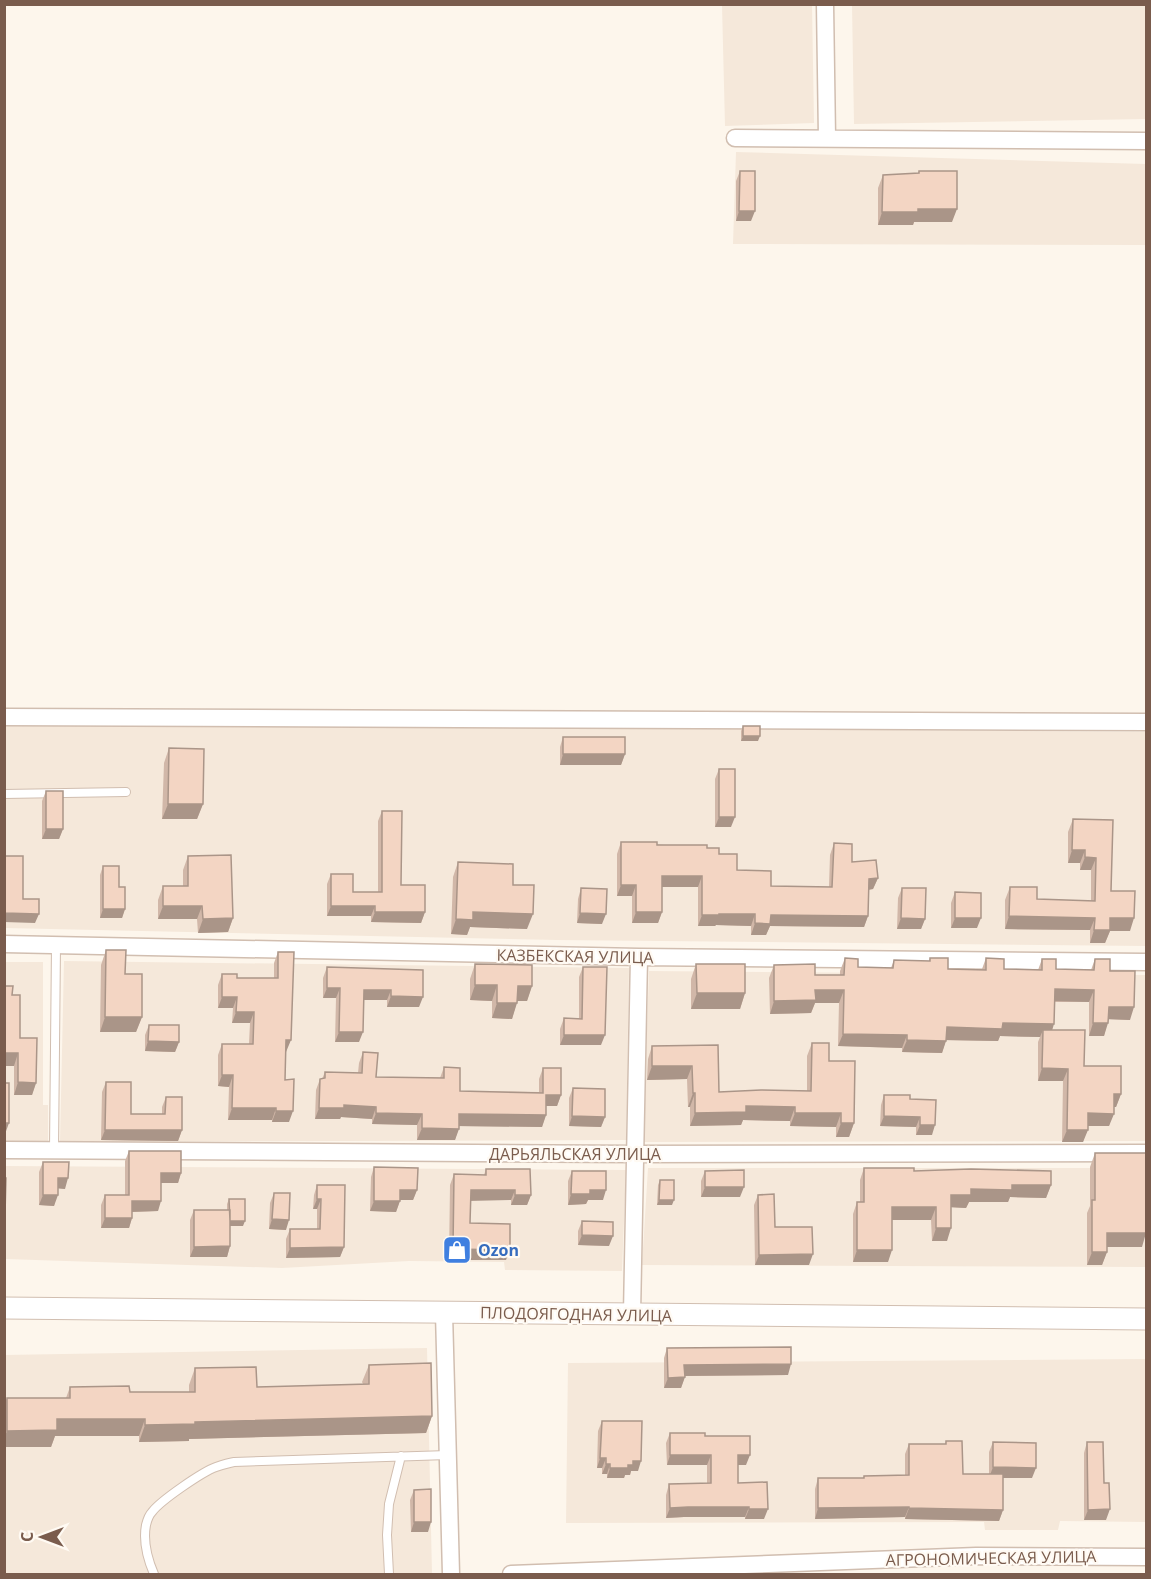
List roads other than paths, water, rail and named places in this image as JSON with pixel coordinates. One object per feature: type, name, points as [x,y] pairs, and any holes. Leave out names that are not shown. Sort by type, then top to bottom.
[{"type":"street","points":[[825,4],[827,138]]},
{"type":"street","points":[[735,138],[1146,141]]},
{"type":"street","points":[[4,717],[1146,722]]},
{"type":"street","name":"КАЗБЕКСКАЯ УЛИЦА","points":[[4,944],[639,957],[1146,962]]},
{"type":"street","points":[[632,1314],[639,957]]},
{"type":"street","name":"ДАРЬЯЛЬСКАЯ УЛИЦА","points":[[4,1150],[634,1154],[1146,1153]]},
{"type":"street","name":"ПЛОДОЯГОДНАЯ УЛИЦА","points":[[4,1308],[1146,1319]]},
{"type":"street","points":[[444,1313],[451,1575]]},
{"type":"street","name":"АГРОНОМИЧЕСКАЯ УЛИЦА","points":[[511,1575],[976,1556],[1146,1557]]},
{"type":"lane","points":[[4,795],[126,792]]},
{"type":"lane","points":[[54,1150],[56,945]]},
{"type":"lane","points":[[154,1575],[149,1563],[146,1541],[146,1524],[151,1513],[160,1503],[216,1467],[234,1462],[448,1455]]},
{"type":"lane","points":[[389,1575],[387,1535],[389,1504],[401,1456]]},
{"type":"place","name":"Ozon","points":[[457,1250]]}]
